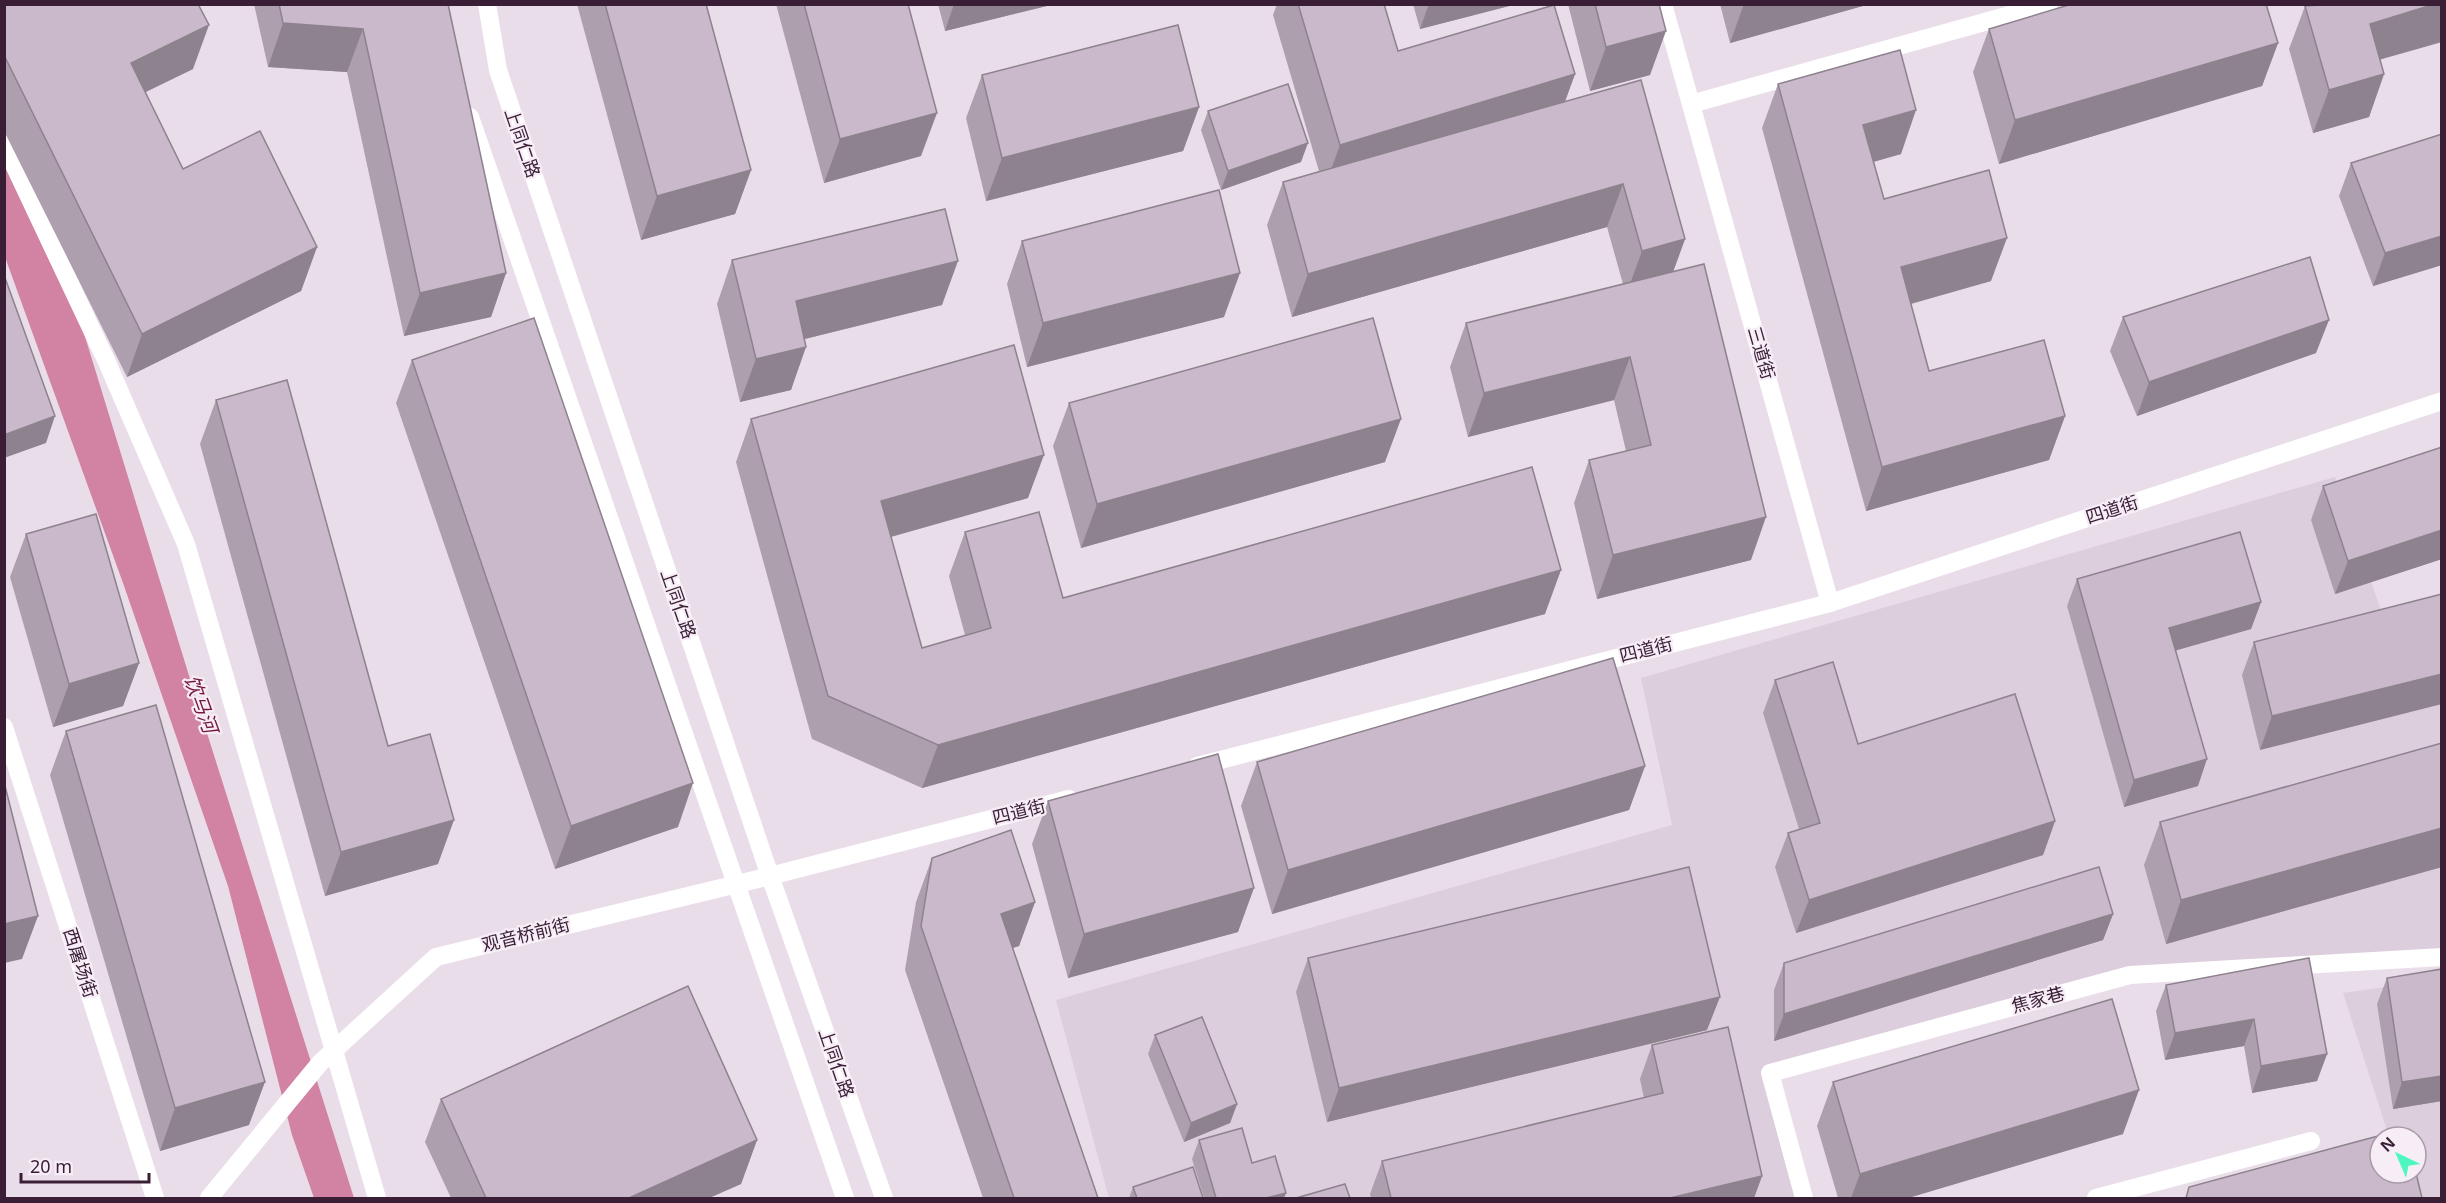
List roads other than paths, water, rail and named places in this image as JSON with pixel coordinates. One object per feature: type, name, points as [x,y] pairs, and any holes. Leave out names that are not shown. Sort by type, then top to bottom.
[{"type":"street","name":"上同仁路","points":[[487,4],[498,70],[770,876],[884,1198]]},
{"type":"street","name":"三道街","points":[[1663,4],[1830,603]]},
{"type":"street","points":[[1691,104],[2049,4]]},
{"type":"street","points":[[463,97],[844,1198]]},
{"type":"street","points":[[4,144],[106,360],[186,544],[377,1198]]},
{"type":"street","name":"四道街","points":[[1185,769],[1830,603],[2442,401]]},
{"type":"street","name":"西屠场街","points":[[4,727],[155,1198]]},
{"type":"street","name":"四道街","points":[[770,876],[1081,796]]},
{"type":"street","name":"观音桥前街","points":[[209,1198],[320,1064],[436,957],[770,876]]},
{"type":"street","name":"焦家巷","points":[[1804,1198],[1770,1073],[2130,975],[2442,957]]},
{"type":"street","points":[[2096,1198],[2311,1141]]},
{"type":"water label","name":"饮马河","points":[[201,704]]}]
